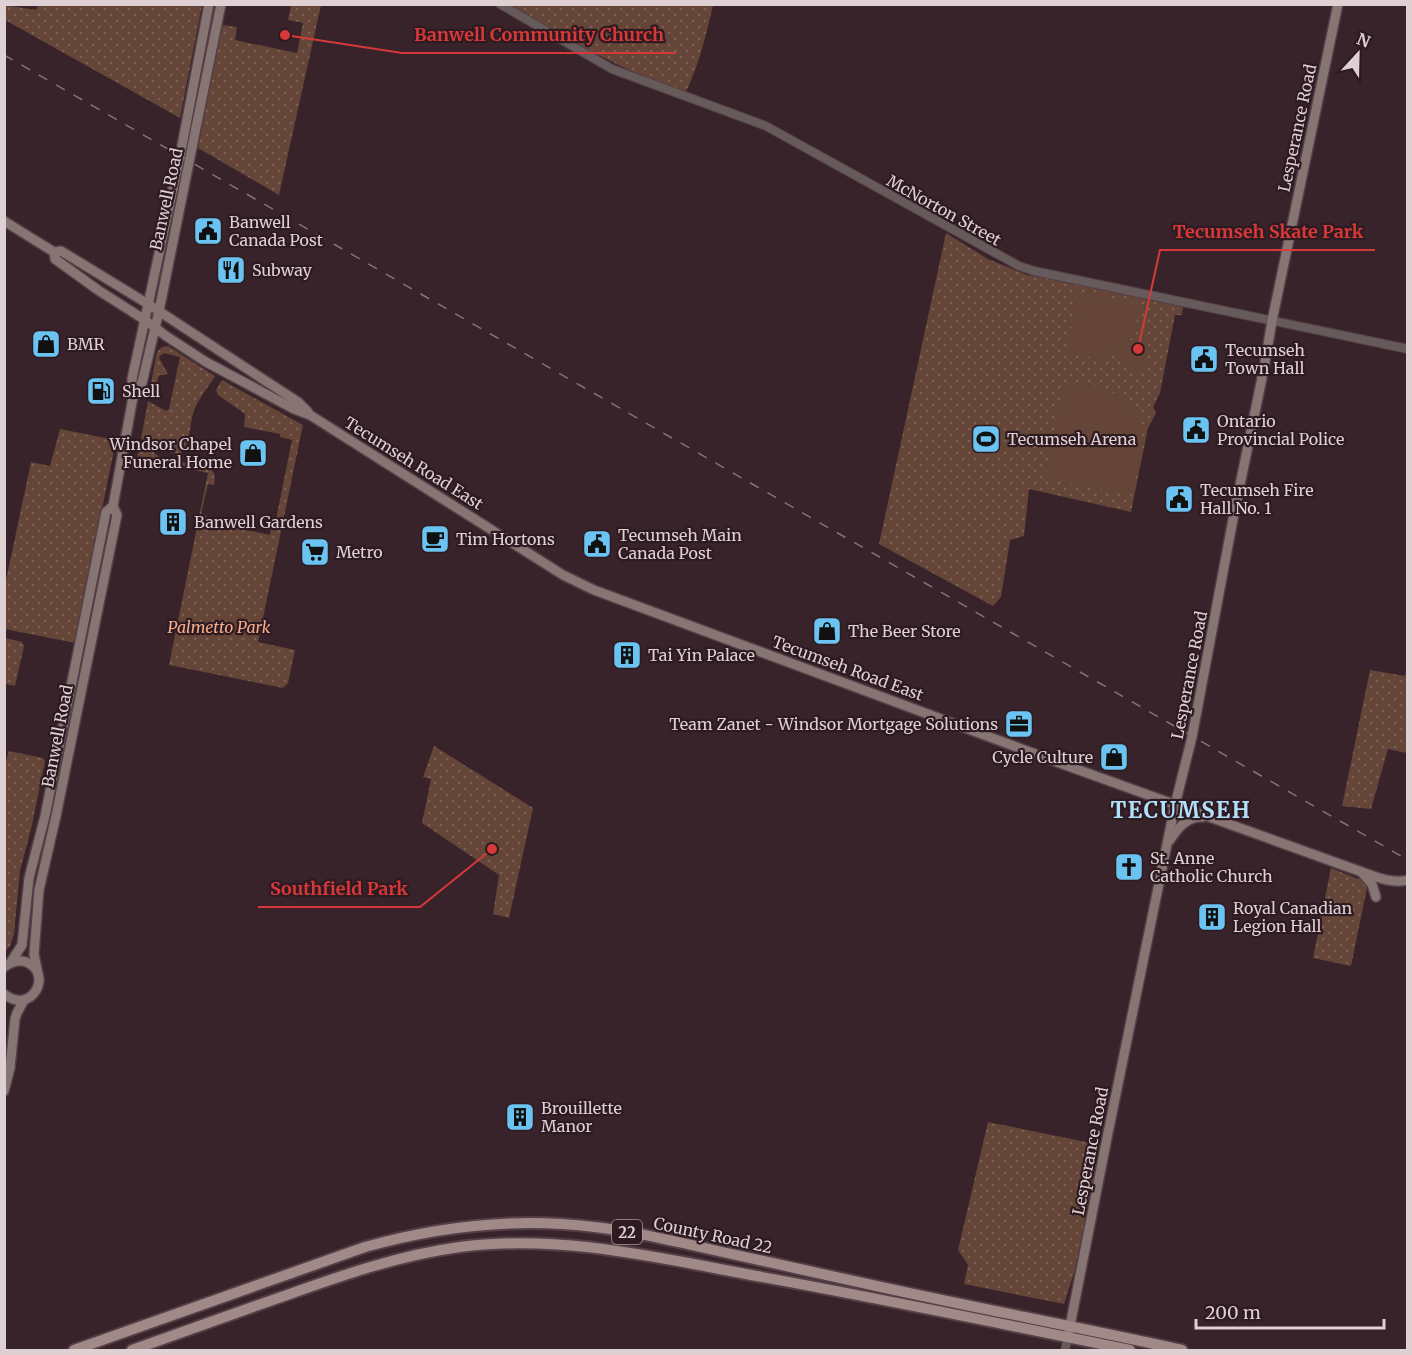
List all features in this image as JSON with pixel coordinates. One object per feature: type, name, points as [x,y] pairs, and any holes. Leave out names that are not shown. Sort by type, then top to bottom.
[{"type":"main road","name":"Banwell Road","points":[[38,974],[34,951],[39,890],[117,516],[113,506],[133,397],[132,379],[180,156],[209,4]]},
{"type":"main road","name":"Banwell Road","points":[[133,397],[142,383],[159,311],[221,4]]},
{"type":"main road","name":"Lesperance Road","points":[[1069,1332],[1175,805],[1194,727],[1272,321],[1338,4]]},
{"type":"main road","name":"Tecumseh Road East","points":[[4,221],[54,252],[61,251],[148,304],[298,402],[310,415]]},
{"type":"main road","name":"Tecumseh Road East","points":[[54,252],[55,259],[206,362],[294,409],[310,415],[563,575],[594,590],[1362,872],[1389,880],[1407,880]]},
{"type":"main road","name":"Banwell Road","points":[[8,965],[22,945],[28,885],[45,816],[106,512],[113,506]]},
{"type":"main road","points":[[1167,845],[1184,823],[1197,817],[1214,818]]},
{"type":"main road","points":[[1362,872],[1372,884],[1376,897]]},
{"type":"main road","points":[[4,994],[17,1001],[24,1000],[30,998],[38,987],[38,974],[30,964],[17,961],[8,965]]},
{"type":"main road","points":[[4,1091],[10,1068],[15,1019],[24,1000]]},
{"type":"main road","name":"County Road 22","points":[[74,1350],[365,1247],[402,1237],[466,1227],[529,1223],[562,1224],[679,1242],[888,1288],[1069,1332],[1130,1350]]},
{"type":"main road","name":"County Road 22","points":[[132,1350],[368,1267],[413,1255],[461,1247],[508,1243],[597,1247],[841,1292],[1182,1350]]},
{"type":"street","name":"McNorton Street","points":[[500,4],[612,69],[766,126],[1019,266],[1407,349]]},
{"type":"street","name":"Lesperance Road","points":[[1065,1350],[1069,1332]]},
{"type":"green space","points":[[38,4],[202,5],[180,118],[5,20],[5,5],[36,10]]},
{"type":"green space","points":[[291,5],[321,5],[279,195],[198,148],[222,25],[237,27],[235,40],[297,53],[303,23],[288,20]]},
{"type":"green space","points":[[510,5],[713,5],[705,39],[685,94],[641,76],[586,49]]},
{"type":"green space","points":[[946,233],[988,259],[1027,275],[1073,282],[1183,306],[1182,315],[1175,315],[1160,393],[1153,407],[1156,413],[1148,428],[1131,512],[1029,489],[1024,536],[1010,540],[1001,597],[993,606],[879,544]]},
{"type":"green space","points":[[1081,292],[1139,304],[1134,333],[1119,352],[1111,356],[1094,358],[1067,353],[1077,294]]},
{"type":"green space","points":[[1143,337],[1149,342],[1143,370],[1139,372],[1122,361],[1122,356]]},
{"type":"green space","points":[[168,346],[215,376],[197,404],[188,442],[179,454],[162,450],[157,444],[141,439],[148,401],[166,411],[169,409],[180,357],[164,353],[160,356],[168,374],[159,375],[155,391],[160,395],[158,398],[149,394],[157,352],[162,347]]},
{"type":"green space","name":"Palmetto Park","points":[[222,380],[303,425],[258,642],[295,650],[288,683],[283,688],[169,665],[208,473],[137,458],[139,446],[150,449],[161,458],[208,467],[214,473],[214,485],[208,484],[201,514],[207,516],[206,521],[270,535],[271,529],[274,529],[292,440],[280,437],[280,434],[244,427],[245,414],[218,395],[216,390]]},
{"type":"green space","points":[[1078,385],[1109,390],[1138,417],[1142,453],[1131,495],[1049,479],[1046,473],[1063,388]]},
{"type":"green space","points":[[60,429],[116,440],[75,643],[5,629],[5,585],[31,462],[50,466]]},
{"type":"green space","points":[[5,638],[22,642],[24,646],[15,686],[5,684]]},
{"type":"green space","points":[[1407,667],[1407,753],[1388,749],[1371,809],[1342,806],[1370,670],[1405,676]]},
{"type":"green space","points":[[434,746],[533,808],[509,918],[493,914],[499,875],[422,823],[431,779],[423,777]]},
{"type":"green space","points":[[9,751],[43,758],[45,761],[20,871],[14,934],[10,946],[5,951],[4,769]]},
{"type":"green space","points":[[1331,868],[1368,883],[1351,966],[1313,958]]},
{"type":"green space","points":[[988,1122],[1101,1145],[1075,1270],[1064,1304],[964,1284],[968,1265],[958,1250]]},
{"type":"railway","points":[[4,55],[1408,860]]},
{"type":"place","name":"Banwell Community Church","points":[[285,35]]},
{"type":"place","name":"Banwell Canada Post","points":[[208,231]]},
{"type":"place","name":"Subway","points":[[231,270]]},
{"type":"place","name":"BMR","points":[[46,344]]},
{"type":"place","name":"Tecumseh Skate Park","points":[[1138,349]]},
{"type":"place","name":"Tecumseh Town Hall","points":[[1204,359]]},
{"type":"place","name":"Shell","points":[[101,391]]},
{"type":"place","name":"Ontario Provincial Police","points":[[1196,430]]},
{"type":"place","name":"Tecumseh Arena","points":[[986,439]]},
{"type":"place","name":"Windsor Chapel Funeral Home","points":[[253,453]]},
{"type":"place","name":"Tecumseh Fire Hall No. 1","points":[[1179,499]]},
{"type":"place","name":"Banwell Gardens","points":[[173,522]]},
{"type":"place","name":"Tim Hortons","points":[[435,539]]},
{"type":"place","name":"Tecumseh Main Canada Post","points":[[597,544]]},
{"type":"place","name":"Metro","points":[[315,552]]},
{"type":"place","name":"The Beer Store","points":[[827,631]]},
{"type":"place","name":"Tai Yin Palace","points":[[627,655]]},
{"type":"place","name":"Team Zanet - Windsor Mortgage Solutions","points":[[1019,724]]},
{"type":"place","name":"Cycle Culture","points":[[1114,757]]},
{"type":"place","name":"Southfield Park","points":[[492,849]]},
{"type":"place","name":"St. Anne Catholic Church","points":[[1129,867]]},
{"type":"place","name":"Royal Canadian Legion Hall","points":[[1212,917]]},
{"type":"place","name":"Brouillette Manor","points":[[520,1117]]},
{"type":"district","name":"TECUMSEH","points":[[1181,810]]}]
